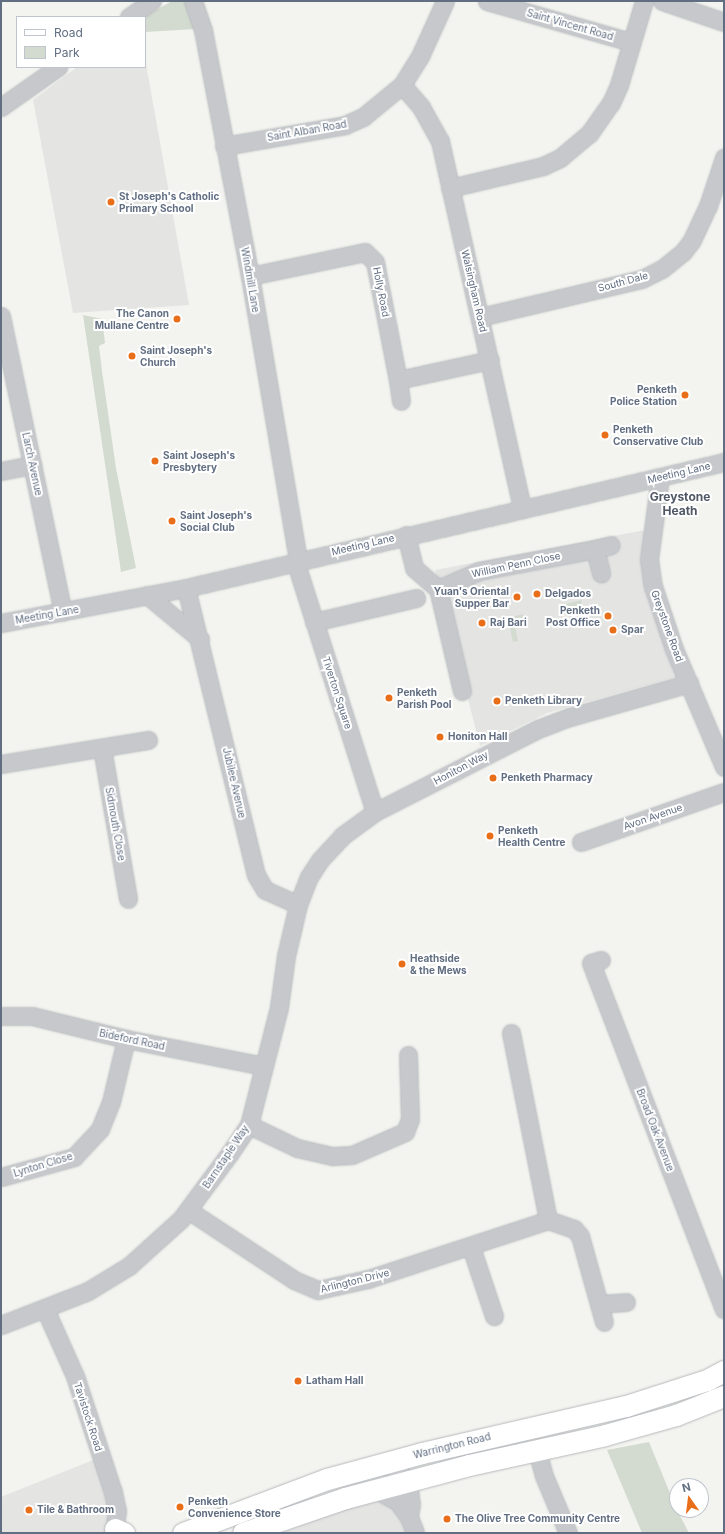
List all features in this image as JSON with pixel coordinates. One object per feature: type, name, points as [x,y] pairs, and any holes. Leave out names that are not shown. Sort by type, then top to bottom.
[{"type":"main road","name":"Warrington Road","points":[[183,1533],[264,1501],[379,1464],[626,1406],[707,1380],[724,1371]]},
{"type":"main road","points":[[243,1533],[315,1507],[375,1489],[605,1435],[676,1415],[724,1396]]},
{"type":"street","points":[[130,16],[152,1]]},
{"type":"street","name":"Windmill Lane","points":[[193,1],[203,30],[250,276],[299,567]]},
{"type":"street","name":"Saint Alban Road","points":[[224,146],[354,122],[402,85],[421,54],[445,1]]},
{"type":"street","name":"Saint Vincent Road","points":[[486,1],[631,42]]},
{"type":"street","points":[[450,188],[543,166],[576,146],[601,120],[611,103],[619,85],[644,1]]},
{"type":"street","points":[[662,1],[724,22]]},
{"type":"street","points":[[1,107],[57,68]]},
{"type":"street","name":"Walsingham Road","points":[[402,85],[421,107],[440,140],[522,508]]},
{"type":"street","name":"South Dale","points":[[480,317],[642,279],[662,269],[683,252],[692,240],[708,206],[724,158]]},
{"type":"street","name":"Holly Road","points":[[250,276],[365,252],[375,262],[401,401]]},
{"type":"street","name":"Larch Avenue","points":[[1,316],[63,612]]},
{"type":"street","points":[[398,380],[490,360]]},
{"type":"street","name":"Meeting Lane","points":[[1,623],[299,567],[406,535],[724,462]]},
{"type":"street","points":[[1,471],[32,465]]},
{"type":"street","name":"Greystone Road","points":[[660,477],[648,559],[649,570],[665,624],[723,763]]},
{"type":"street","points":[[406,535],[414,568],[438,589],[450,670],[462,691]]},
{"type":"street","name":"William Penn Close","points":[[438,589],[479,571],[603,547],[600,573]]},
{"type":"street","name":"Tiverton Square","points":[[299,567],[314,622],[376,812]]},
{"type":"street","name":"Jubilee Avenue","points":[[186,588],[200,639],[256,875],[265,890],[298,905]]},
{"type":"street","points":[[147,595],[200,639]]},
{"type":"street","points":[[314,622],[416,598]]},
{"type":"street","name":"Honiton Way","points":[[298,905],[309,877],[330,848],[376,812],[538,729],[570,717],[689,683]]},
{"type":"street","points":[[1,764],[148,740]]},
{"type":"street","name":"Sidmouth Close","points":[[102,748],[128,899]]},
{"type":"street","name":"Avon Avenue","points":[[581,842],[724,792]]},
{"type":"street","name":"Barnstaple Way","points":[[1,1325],[88,1291],[130,1266],[181,1219],[188,1210],[248,1125],[279,1007],[286,956],[298,905]]},
{"type":"street","name":"Broad Oak Avenue","points":[[601,960],[591,962],[724,1309]]},
{"type":"street","name":"Bideford Road","points":[[1,1016],[32,1016],[126,1039],[264,1066]]},
{"type":"street","points":[[511,1033],[548,1220],[574,1229],[580,1236],[604,1322]]},
{"type":"street","name":"Lynton Close","points":[[1,1177],[74,1157],[100,1129],[111,1102],[126,1039]]},
{"type":"street","points":[[248,1125],[298,1148],[333,1156],[352,1155],[406,1132],[410,1119],[408,1055]]},
{"type":"street","name":"Arlington Drive","points":[[188,1210],[312,1290],[368,1279],[471,1248],[548,1220]]},
{"type":"street","points":[[471,1248],[494,1316]]},
{"type":"street","points":[[599,1304],[626,1302]]},
{"type":"street","name":"Tavistock Road","points":[[45,1308],[74,1376],[113,1492],[117,1511],[118,1532]]},
{"type":"street","points":[[537,1450],[544,1476],[568,1533]]},
{"type":"street","points":[[379,1464],[394,1468],[408,1481],[411,1504],[409,1517]]},
{"type":"street","points":[[375,1489],[398,1502],[409,1517],[415,1533]]},
{"type":"shaded area","name":"St Joseph's Catholic Primary School","points":[[146,64],[189,305],[73,313],[33,100],[76,68],[146,68]]},
{"type":"shaded area","points":[[645,530],[642,569],[645,587],[679,676],[547,713],[480,746],[435,570]]},
{"type":"shaded area","points":[[103,1456],[119,1502],[106,1533],[1,1533],[1,1497]]},
{"type":"shaded area","points":[[394,1491],[404,1495],[423,1533],[281,1533]]},
{"type":"green space","points":[[172,1],[189,1],[196,29],[146,32],[146,16]]},
{"type":"green space","points":[[83,315],[102,319],[105,343],[99,346],[102,371],[116,468],[136,568],[121,572]]},
{"type":"green space","points":[[581,600],[587,625],[582,626],[578,606],[567,609],[566,604]]},
{"type":"green space","points":[[523,614],[524,619],[514,622],[518,641],[513,642],[508,618]]},
{"type":"green space","points":[[649,1442],[669,1491],[669,1518],[681,1518],[689,1533],[642,1533],[607,1450]]},
{"type":"place","name":"St Joseph's Catholic Primary School","points":[[111,202]]},
{"type":"place","name":"The Canon Mullane Centre","points":[[177,319]]},
{"type":"place","name":"Saint Joseph's Church","points":[[132,356]]},
{"type":"place","name":"Penketh Police Station","points":[[685,395]]},
{"type":"place","name":"Penketh Conservative Club","points":[[605,435]]},
{"type":"place","name":"Saint Joseph's Presbytery","points":[[155,461]]},
{"type":"place","name":"Saint Joseph's Social Club","points":[[172,521]]},
{"type":"place","name":"Delgados","points":[[537,594]]},
{"type":"place","name":"Yuan's Oriental Supper Bar","points":[[517,597]]},
{"type":"place","name":"Penketh Post Office","points":[[608,616]]},
{"type":"place","name":"Raj Bari","points":[[482,623]]},
{"type":"place","name":"Spar","points":[[613,630]]},
{"type":"place","name":"Penketh Parish Pool","points":[[389,698]]},
{"type":"place","name":"Penketh Library","points":[[497,701]]},
{"type":"place","name":"Honiton Hall","points":[[440,737]]},
{"type":"place","name":"Penketh Pharmacy","points":[[493,778]]},
{"type":"place","name":"Penketh Health Centre","points":[[490,836]]},
{"type":"place","name":"Heathside & the Mews","points":[[402,964]]},
{"type":"place","name":"Latham Hall","points":[[298,1381]]},
{"type":"place","name":"Penketh Convenience Store","points":[[180,1507]]},
{"type":"place","name":"Tile & Bathroom","points":[[29,1510]]},
{"type":"place","name":"The Olive Tree Community Centre","points":[[447,1519]]},
{"type":"district","name":"Greystone Heath","points":[[680,504]]}]
